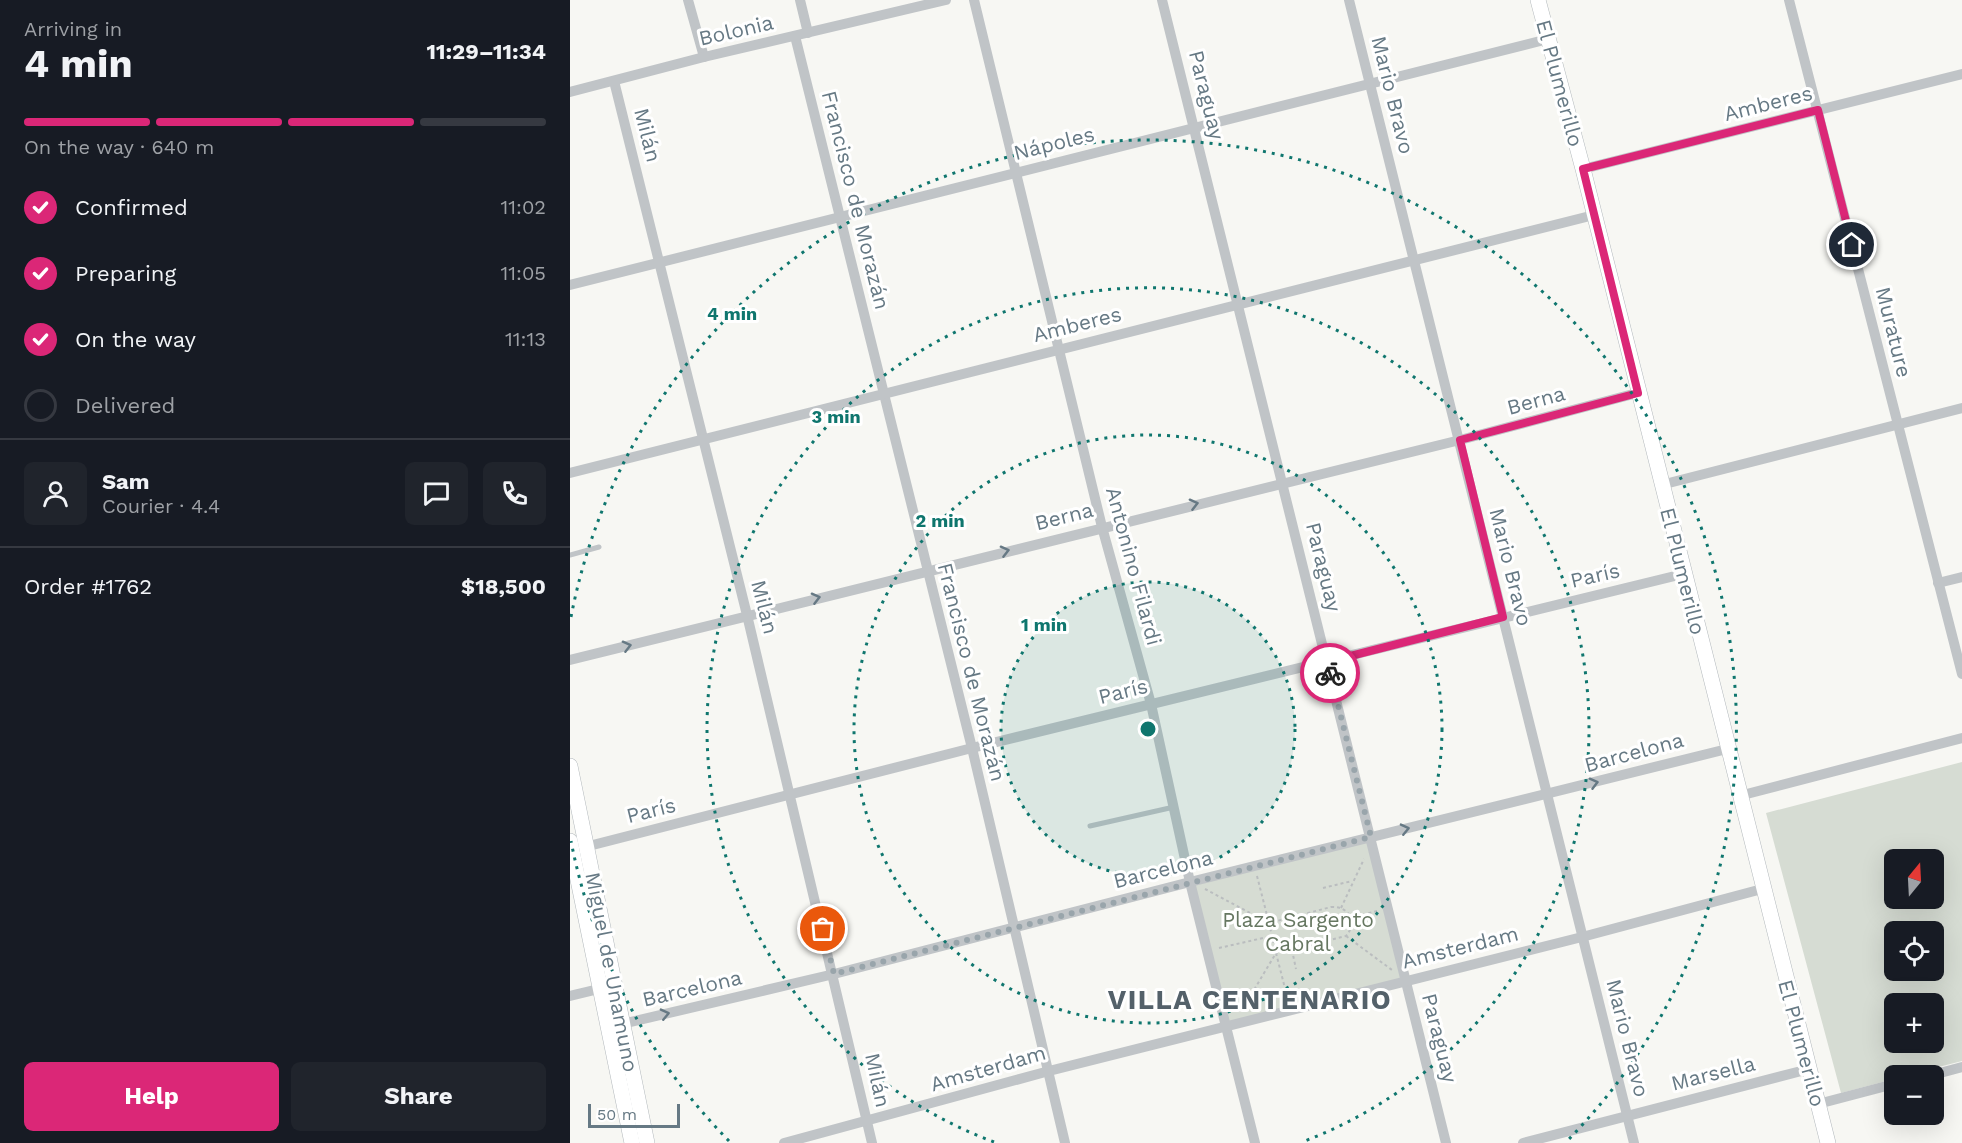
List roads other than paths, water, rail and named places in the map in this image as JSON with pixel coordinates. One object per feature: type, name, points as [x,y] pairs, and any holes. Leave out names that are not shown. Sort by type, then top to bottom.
[{"type":"street","points":[[688,0],[704,57]]},
{"type":"street","points":[[800,0],[808,33]]},
{"type":"street","name":"Bolonia","points":[[570,92],[704,57],[946,0]]},
{"type":"street","name":"Antonino Filardi","points":[[974,0],[1061,348],[1102,527],[1151,704],[1190,882],[1207,950],[1230,1025],[1255,1143]]},
{"type":"street","name":"Paraguay","points":[[1162,0],[1446,1143]]},
{"type":"street","name":"Mario Bravo","points":[[1349,0],[1634,1143]]},
{"type":"street","name":"El Plumerillo","points":[[1538,0],[1583,169],[1726,749],[1828,1143]]},
{"type":"street","name":"Murature","points":[[1789,0],[1962,674]]},
{"type":"street","name":"Francisco de Morazán","points":[[795,36],[838,218],[885,393],[972,748],[1065,1143]]},
{"type":"street","name":"Nápoles","points":[[570,285],[1548,39]]},
{"type":"street","name":"Amberes","points":[[1583,169],[1962,74]]},
{"type":"street","name":"Milán","points":[[614,81],[747,615],[834,974],[872,1143]]},
{"type":"street","name":"Amberes","points":[[570,473],[1594,215]]},
{"type":"street","name":"Berna","points":[[570,660],[1460,440],[1638,393]]},
{"type":"street","points":[[1661,485],[1962,408]]},
{"type":"street","name":"París","points":[[571,845],[587,847],[972,748],[1683,574]]},
{"type":"street","points":[[1938,583],[1962,577]]},
{"type":"street","points":[[1739,796],[1962,738]]},
{"type":"street","name":"Barcelona","points":[[615,1025],[834,974],[1255,865],[1372,840],[1726,749]]},
{"type":"street","name":"Miguel de Unamuno","points":[[570,766],[587,847],[606,987]]},
{"type":"street","name":"Miguel de Unamuno","points":[[571,845],[615,1025],[647,1143]]},
{"type":"street","name":"Amsterdam","points":[[784,1143],[1048,1071],[1582,937],[1762,888]]},
{"type":"street","points":[[570,996],[606,987]]},
{"type":"street","name":"Miguel de Unamuno","points":[[615,1025],[632,1143]]},
{"type":"street","points":[[1944,1072],[1962,1067]]},
{"type":"street","name":"Marsella","points":[[1523,1143],[1809,1069]]},
{"type":"street","points":[[1818,1104],[1884,1087]]},
{"type":"lane","points":[[570,555],[599,547]]},
{"type":"lane","points":[[1090,826],[1174,807]]},
{"type":"district","name":"VILLA CENTENARIO","points":[[1250,1000]]},
{"type":"park label","name":"Plaza Sargento Cabral","points":[[1298,931]]}]
